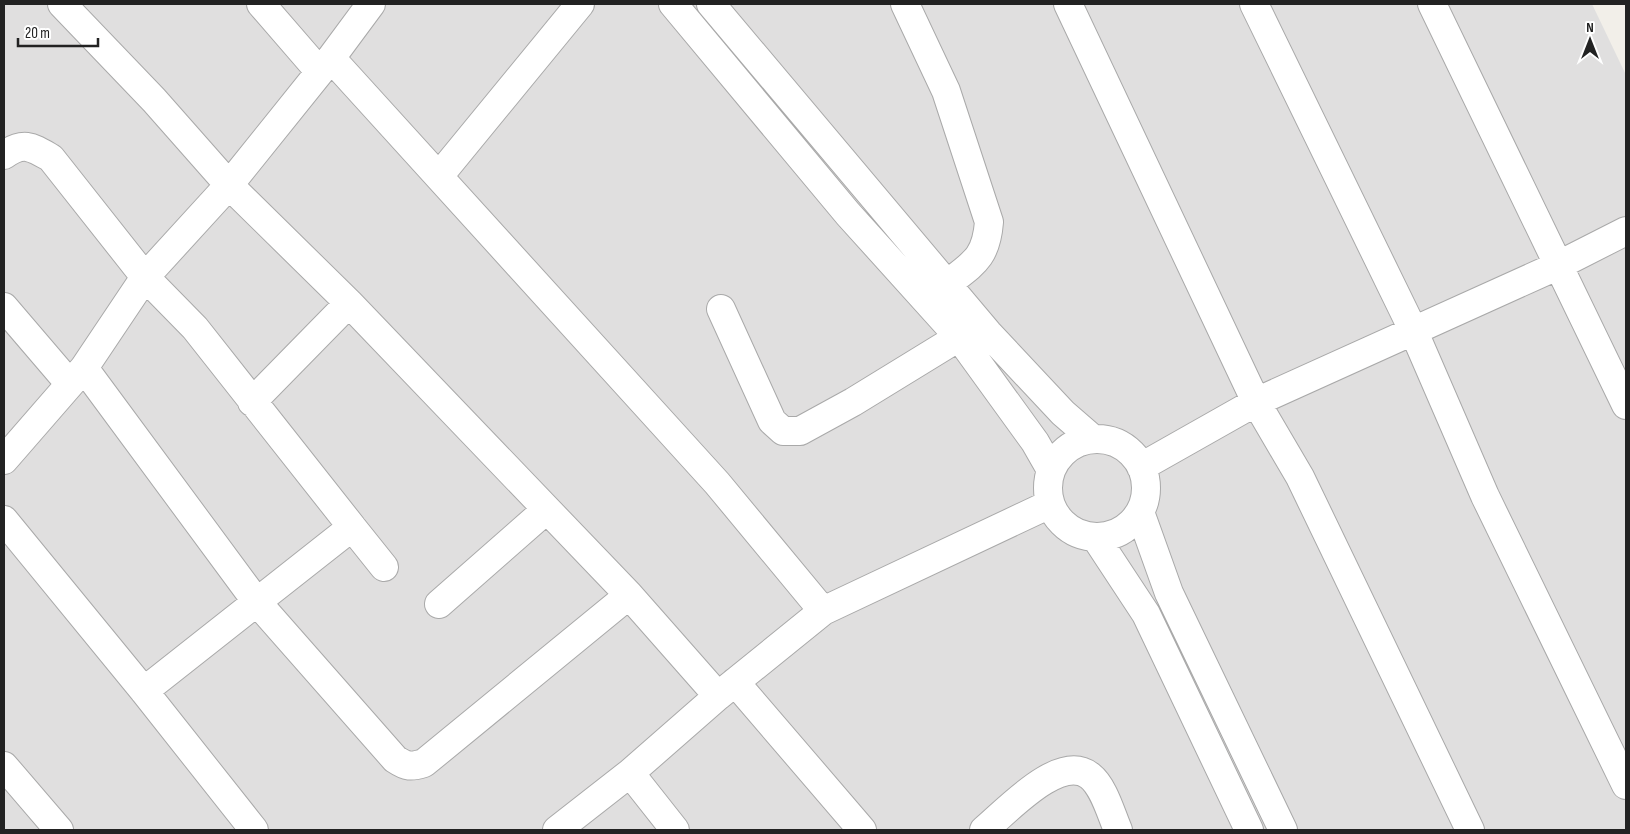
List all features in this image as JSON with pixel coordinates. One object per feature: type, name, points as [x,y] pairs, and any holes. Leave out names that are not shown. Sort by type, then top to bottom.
[{"type":"street","points":[[62,4],[154,100],[229,185],[349,303],[546,510],[629,595],[726,689],[862,830]]},
{"type":"street","points":[[261,4],[439,176],[717,483],[823,611]]},
{"type":"street","points":[[4,460],[76,375],[145,277],[229,185],[371,4]]},
{"type":"street","points":[[439,176],[580,4]]},
{"type":"street","points":[[673,4],[848,214],[959,337],[1035,442],[1051,470]]},
{"type":"street","points":[[711,4],[946,284],[1047,397],[1093,439]]},
{"type":"street","points":[[905,4],[946,91],[989,222],[987,243],[981,254],[946,284]]},
{"type":"street","points":[[1068,4],[1256,402],[1300,478],[1470,830]]},
{"type":"street","points":[[1254,4],[1414,332],[1485,496],[1626,785]]},
{"type":"street","points":[[1432,4],[1557,266],[1626,405]]},
{"type":"street","points":[[4,155],[18,146],[31,147],[51,158],[145,277],[195,328],[384,567]]},
{"type":"street","points":[[1141,467],[1256,402],[1557,266],[1626,231]]},
{"type":"street","points":[[252,402],[349,303]]},
{"type":"street","points":[[4,307],[76,375],[256,601],[395,759],[412,767],[424,762],[629,595]]},
{"type":"street","points":[[721,309],[772,421],[783,431],[800,431],[959,337]]},
{"type":"street","points":[[1093,439],[1108,440],[1122,446],[1133,455],[1141,467],[1146,482],[1145,498],[1140,512],[1129,526],[1114,535],[1096,538],[1081,536],[1056,518],[1050,504],[1048,481],[1051,470],[1061,454],[1076,444],[1093,439]]},
{"type":"street","points":[[557,830],[630,773],[726,689],[823,611],[1050,504]]},
{"type":"street","points":[[439,604],[546,510]]},
{"type":"street","points":[[1140,512],[1169,593],[1283,830]]},
{"type":"street","points":[[4,520],[144,691],[254,830]]},
{"type":"street","points":[[144,691],[352,527]]},
{"type":"street","points":[[1096,538],[1146,614],[1249,830]]},
{"type":"street","points":[[4,766],[13,792],[59,830]]},
{"type":"street","points":[[984,830],[1046,778],[1065,770],[1078,769],[1091,776],[1118,830]]},
{"type":"street","points":[[630,773],[675,830]]},
{"type":"shaded area","points":[[4,4],[1592,4],[1626,75],[1626,830],[4,830]]}]
